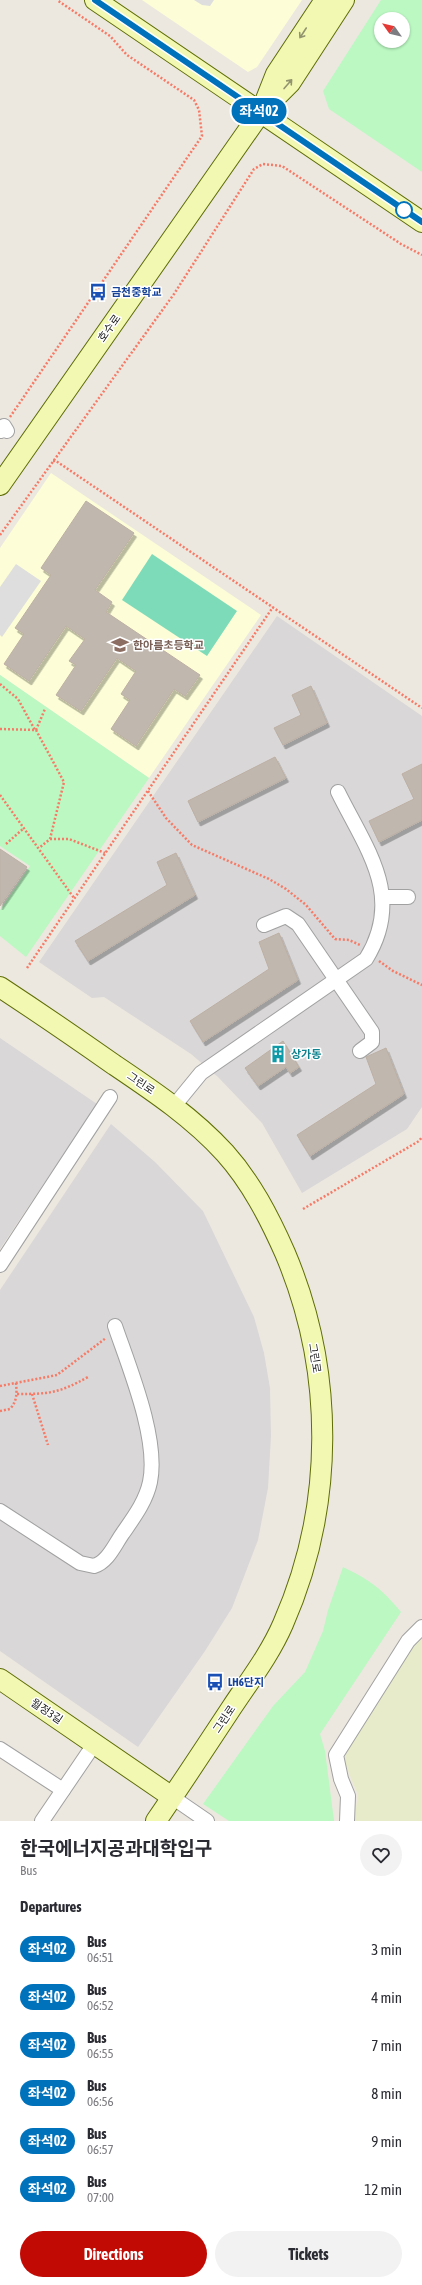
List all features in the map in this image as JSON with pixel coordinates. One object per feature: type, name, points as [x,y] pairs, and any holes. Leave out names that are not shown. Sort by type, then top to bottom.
[{"type":"street","points":[[95,0],[422,222]]},
{"type":"street","points":[[261,112],[276,74],[325,0]]},
{"type":"street","points":[[261,112],[290,83],[344,0]]},
{"type":"street","name":"호수로","points":[[0,485],[261,112]]},
{"type":"street","points":[[174,1106],[202,1073],[337,980],[366,959],[370,952],[381,926],[383,897],[380,879],[338,792]]},
{"type":"street","points":[[383,897],[408,897]]},
{"type":"street","points":[[264,925],[286,916],[298,924],[372,1032],[372,1042],[360,1051]]},
{"type":"street","name":"그린로","points":[[0,987],[174,1106],[208,1136],[243,1175],[273,1226],[302,1300],[315,1350],[323,1416],[322,1474],[312,1532],[300,1580],[282,1626],[261,1663],[156,1821]]},
{"type":"street","points":[[0,1265],[110,1097]]},
{"type":"street","points":[[0,1511],[80,1563],[94,1566],[105,1560],[141,1505],[150,1483],[151,1452],[145,1421],[116,1329]]},
{"type":"street","points":[[347,1821],[348,1796],[336,1755],[408,1642],[422,1627]]},
{"type":"street","name":"월정3길","points":[[0,1679],[172,1796]]},
{"type":"street","points":[[42,1821],[95,1743]]},
{"type":"street","points":[[0,1749],[63,1790]]},
{"type":"street","points":[[172,1796],[207,1821]]},
{"type":"path","points":[[4,429],[202,136],[199,110],[194,100],[126,54],[110,36],[57,0]]},
{"type":"path","points":[[0,535],[52,460],[91,411],[174,294],[254,169],[264,164],[282,166],[401,244],[422,255]]},
{"type":"path","points":[[52,460],[56,461],[422,708]]},
{"type":"path","points":[[27,968],[273,607]]},
{"type":"path","points":[[0,684],[18,699],[64,782],[50,839],[39,848]]},
{"type":"path","points":[[36,730],[45,709]]},
{"type":"path","points":[[0,730],[36,730]]},
{"type":"path","points":[[148,790],[166,818],[192,845],[209,854],[269,879],[306,905],[335,939],[349,940],[370,952],[385,966],[422,985]]},
{"type":"path","points":[[0,795],[74,898]]},
{"type":"path","points":[[6,844],[24,828]]},
{"type":"path","points":[[50,839],[69,839],[105,853]]},
{"type":"path","points":[[303,1209],[419,1141],[422,1137]]},
{"type":"path","points":[[0,1386],[57,1376],[116,1329]]},
{"type":"path","points":[[17,1394],[62,1391],[88,1377]]},
{"type":"path","points":[[0,1411],[10,1409],[17,1399],[16,1383]]},
{"type":"path","points":[[32,1394],[48,1445]]},
{"type":"shaded area","points":[[142,0],[302,0],[257,67],[248,72]]},
{"type":"shaded area","points":[[194,0],[214,0],[210,6],[202,5]]},
{"type":"shaded area","name":"한아름초등학교","points":[[51,473],[261,615],[149,778],[0,675],[0,548]]},
{"type":"shaded area","points":[[16,564],[41,581],[2,637],[0,635],[0,587]]},
{"type":"shaded area","points":[[277,616],[422,716],[422,1107],[407,1129],[302,1193],[262,1123],[218,1077],[191,1054],[104,997],[92,998],[39,962]]},
{"type":"shaded area","points":[[0,1038],[97,1104],[0,1249]]},
{"type":"shaded area","points":[[111,1124],[155,1162],[203,1211],[254,1317],[264,1353],[270,1388],[271,1436],[268,1488],[258,1540],[232,1608],[205,1651],[138,1747],[0,1651],[0,1290]]},
{"type":"shaded area","points":[[422,1634],[422,1821],[354,1821],[358,1795],[344,1761],[349,1746],[415,1641]]},
{"type":"green space","points":[[381,0],[422,0],[422,172],[329,109],[323,91]]},
{"type":"green space","points":[[152,554],[237,611],[207,656],[122,600]]},
{"type":"green space","points":[[0,675],[149,778],[26,957],[0,936],[0,910],[30,866],[0,846]]},
{"type":"green space","points":[[343,1567],[361,1576],[375,1586],[388,1597],[401,1612],[320,1734],[325,1751],[334,1821],[229,1821],[203,1804],[273,1706],[305,1672],[323,1631],[328,1610]]},
{"type":"building","points":[[86,501],[134,533],[95,590],[112,602],[106,612],[200,675],[185,696],[174,689],[136,746],[111,729],[130,700],[121,694],[136,671],[117,658],[81,711],[56,695],[76,665],[69,661],[85,639],[66,626],[29,681],[4,664],[24,634],[15,628],[51,575],[41,568]]},
{"type":"building","points":[[311,686],[327,723],[283,745],[274,728],[301,715],[292,695]]},
{"type":"building","points":[[275,757],[286,778],[198,822],[188,801]]},
{"type":"building","points":[[422,764],[422,820],[379,842],[369,821],[414,799],[402,774]]},
{"type":"building","points":[[0,849],[27,867],[0,906]]},
{"type":"building","points":[[176,853],[195,895],[88,961],[75,941],[167,885],[157,862]]},
{"type":"building","points":[[279,933],[298,980],[203,1042],[190,1021],[269,969],[259,942]]},
{"type":"building","name":"상가동","points":[[283,1041],[299,1067],[290,1073],[286,1067],[258,1086],[245,1068]]},
{"type":"building","points":[[386,1048],[404,1094],[310,1156],[297,1135],[376,1084],[366,1057]]},
{"type":"bus line","name":"좌석02","points":[[95,0],[422,222]]},
{"type":"place","name":"금천중학교","points":[[98,292]]},
{"type":"place","name":"한아름초등학교","points":[[120,645]]},
{"type":"place","name":"상가동","points":[[278,1054]]},
{"type":"place","name":"LH6단지","points":[[215,1682]]}]
